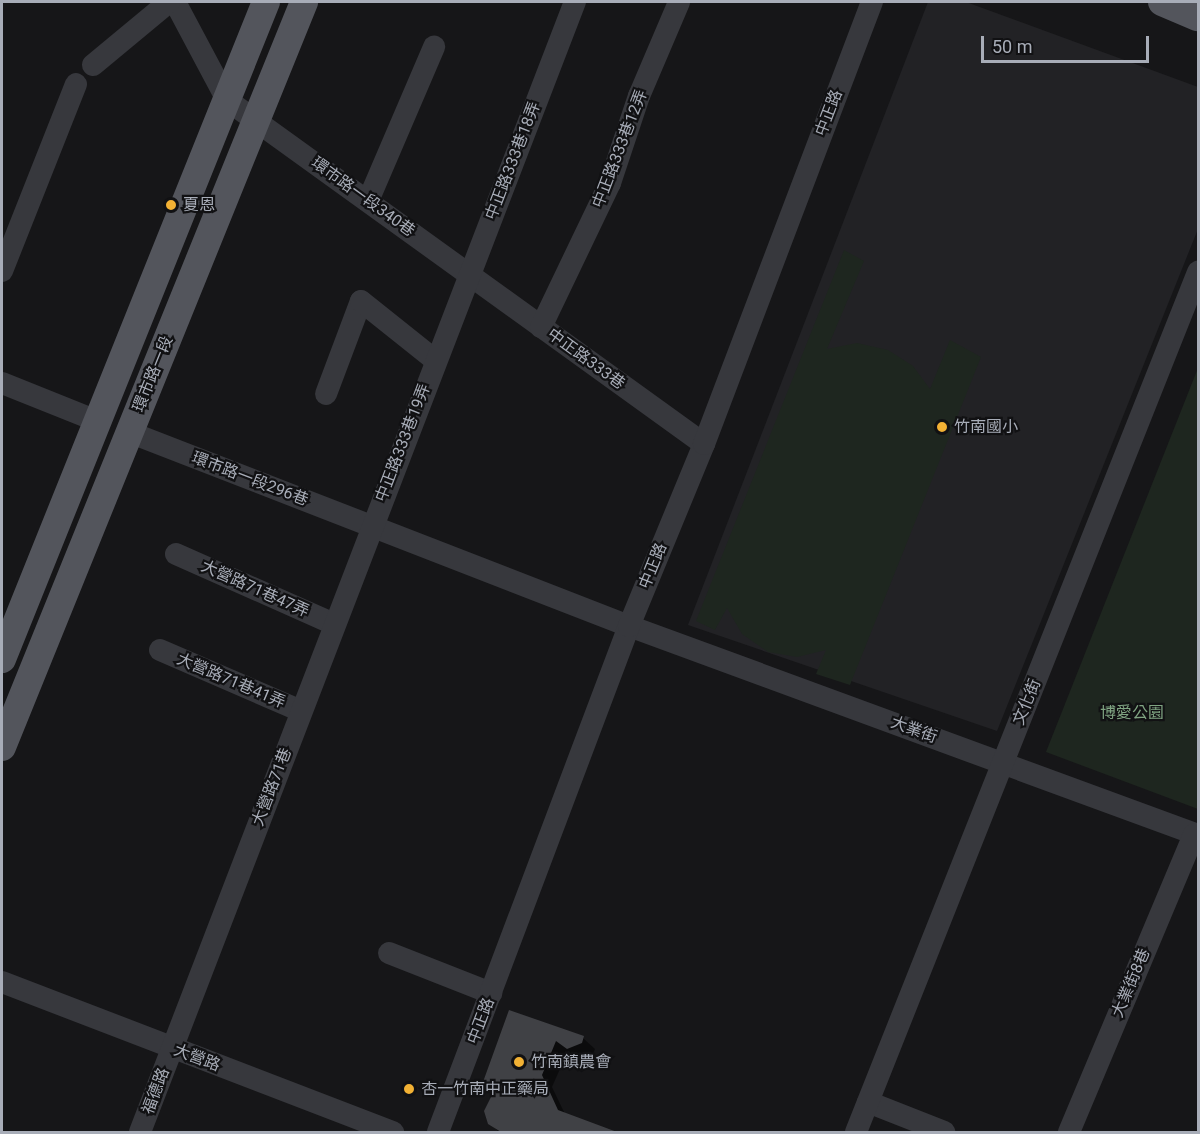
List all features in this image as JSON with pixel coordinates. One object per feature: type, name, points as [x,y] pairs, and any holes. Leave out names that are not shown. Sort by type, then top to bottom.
[{"type":"main road","name":"環市路一段","points":[[2,659],[266,2]]},
{"type":"main road","name":"環市路一段","points":[[2,747],[304,2]]},
{"type":"main road","points":[[1162,2],[1198,17]]},
{"type":"street","points":[[93,65],[169,2]]},
{"type":"street","points":[[175,2],[227,100]]},
{"type":"street","name":"中正路333巷18弄","points":[[469,275],[575,2]]},
{"type":"street","name":"中正路333巷12弄","points":[[542,327],[610,183],[639,96],[679,2]]},
{"type":"street","name":"中正路","points":[[438,1132],[629,626],[704,444],[872,2]]},
{"type":"street","points":[[369,201],[434,47]]},
{"type":"street","points":[[2,271],[76,84]]},
{"type":"street","name":"環市路一段340巷","points":[[227,100],[258,120],[469,275]]},
{"type":"street","name":"文化街","points":[[856,1132],[1198,272]]},
{"type":"street","name":"中正路333巷","points":[[469,275],[704,444]]},
{"type":"street","name":"中正路333巷19弄","points":[[372,525],[469,275]]},
{"type":"street","points":[[326,394],[361,301],[435,360]]},
{"type":"street","points":[[2,383],[97,421]]},
{"type":"street","name":"環市路一段296巷","points":[[129,432],[629,626]]},
{"type":"street","name":"大營路71巷","points":[[172,1049],[372,525]]},
{"type":"street","name":"大營路71巷47弄","points":[[176,554],[334,624]]},
{"type":"street","name":"大業街","points":[[629,626],[1196,835]]},
{"type":"street","name":"大營路71巷41弄","points":[[160,651],[301,711]]},
{"type":"street","name":"大業街8巷","points":[[1069,1132],[1196,835]]},
{"type":"street","points":[[389,953],[491,993]]},
{"type":"street","name":"大營路","points":[[2,982],[393,1132]]},
{"type":"street","name":"福德路","points":[[140,1132],[172,1049]]},
{"type":"street","points":[[868,1102],[944,1132]]},
{"type":"shaded area","name":"竹南國小","points":[[928,2],[966,2],[1198,87],[1198,229],[997,731],[688,625]]},
{"type":"green space","points":[[844,250],[864,261],[827,349],[857,343],[888,350],[913,366],[930,389],[950,340],[981,357],[850,685],[816,674],[826,650],[797,657],[768,652],[742,634],[727,608],[715,630],[696,621]]},
{"type":"green space","name":"博愛公園","points":[[1198,368],[1198,809],[1046,752]]},
{"type":"building","name":"竹南鎮農會","points":[[509,1010],[584,1036],[582,1043],[567,1049],[556,1041],[542,1075],[558,1110],[617,1132],[501,1132],[488,1124],[484,1111],[497,1085],[483,1082]]},
{"type":"place","name":"夏恩","points":[[171,205]]},
{"type":"place","name":"竹南國小","points":[[942,427]]},
{"type":"place","name":"竹南鎮農會","points":[[519,1062]]},
{"type":"place","name":"杏一竹南中正藥局","points":[[409,1089]]}]
